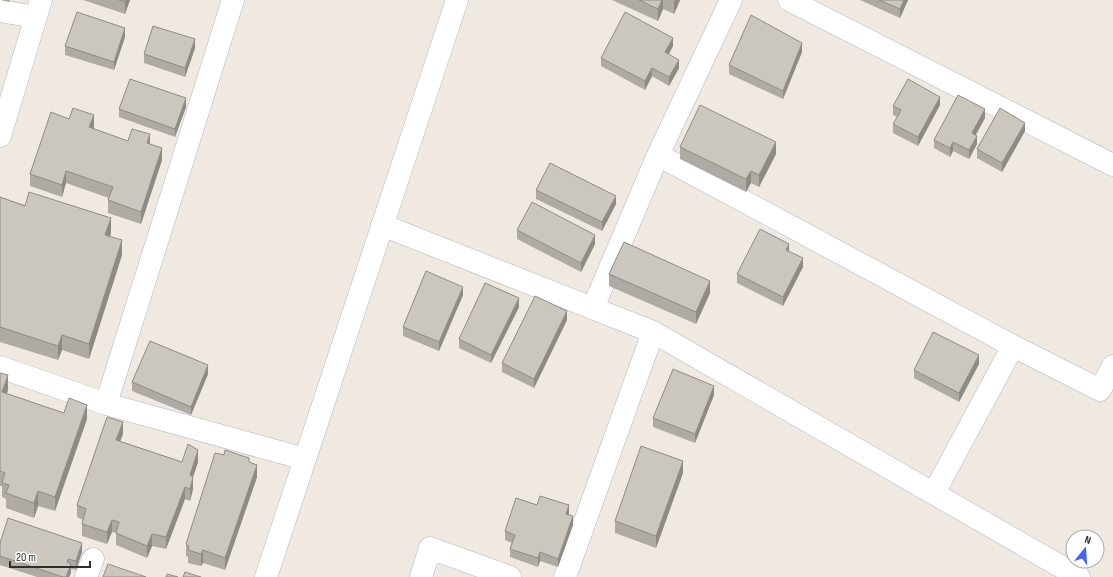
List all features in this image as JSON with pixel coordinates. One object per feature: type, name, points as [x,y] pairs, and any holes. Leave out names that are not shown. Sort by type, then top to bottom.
[{"type":"street","points":[[106,404],[232,0]]},
{"type":"street","points":[[266,577],[457,0]]},
{"type":"street","points":[[592,308],[658,155],[731,0]]},
{"type":"street","points":[[788,0],[1113,165]]},
{"type":"street","points":[[0,11],[39,9],[0,136]]},
{"type":"street","points":[[658,155],[1013,346],[1100,390],[1113,366]]},
{"type":"street","points":[[382,225],[653,332],[1079,577]]},
{"type":"street","points":[[565,577],[653,332]]},
{"type":"street","points":[[934,493],[1013,346]]},
{"type":"street","points":[[0,367],[106,404],[305,459]]},
{"type":"street","points":[[421,577],[430,548],[510,577]]},
{"type":"building","points":[[639,0],[662,0],[658,9]]},
{"type":"building","points":[[879,0],[904,0],[900,9]]},
{"type":"building","points":[[77,12],[125,28],[114,62],[65,46]]},
{"type":"building","points":[[625,12],[673,38],[665,52],[679,60],[669,77],[652,68],[645,81],[601,58]]},
{"type":"building","points":[[751,15],[802,43],[783,91],[729,65]]},
{"type":"building","points":[[153,26],[195,39],[185,68],[144,54]]},
{"type":"building","points":[[130,79],[186,98],[175,129],[119,109]]},
{"type":"building","points":[[908,79],[940,97],[918,137],[893,124],[901,110],[893,106]]},
{"type":"building","points":[[958,95],[985,109],[972,133],[977,136],[969,150],[953,142],[950,148],[934,140]]},
{"type":"building","points":[[700,105],[776,142],[759,175],[751,171],[746,179],[680,147]]},
{"type":"building","points":[[73,108],[94,115],[89,127],[128,141],[132,129],[150,134],[147,143],[162,148],[141,212],[108,200],[113,187],[66,171],[62,185],[30,174],[51,112],[69,119]]},
{"type":"building","points":[[1000,108],[1025,123],[1002,163],[977,149]]},
{"type":"building","points":[[550,163],[616,196],[602,222],[536,190]]},
{"type":"building","points":[[29,192],[111,218],[105,235],[122,240],[89,344],[62,335],[58,346],[0,327],[0,197],[25,206]]},
{"type":"building","points":[[532,202],[595,235],[581,263],[517,230]]},
{"type":"building","points":[[760,229],[789,244],[786,250],[803,258],[783,297],[737,274]]},
{"type":"building","points":[[624,242],[710,281],[696,312],[609,274]]},
{"type":"building","points":[[426,271],[463,287],[439,342],[403,327]]},
{"type":"building","points":[[485,283],[519,298],[491,355],[459,339]]},
{"type":"building","points":[[535,296],[567,311],[534,379],[502,363]]},
{"type":"building","points":[[933,332],[979,355],[959,393],[914,370]]},
{"type":"building","points":[[150,341],[208,365],[191,407],[132,382]]},
{"type":"building","points":[[673,369],[714,386],[695,434],[653,418]]},
{"type":"building","points":[[0,373],[8,375],[2,392],[64,413],[69,398],[87,405],[55,497],[38,491],[34,503],[6,493],[9,485],[2,483],[5,473],[0,471]]},
{"type":"building","points":[[107,417],[123,422],[116,440],[182,462],[188,444],[198,450],[190,475],[193,477],[190,489],[185,487],[166,537],[152,534],[147,546],[116,533],[119,522],[112,520],[107,532],[82,524],[86,509],[77,505]]},
{"type":"building","points":[[641,446],[683,461],[656,536],[615,521]]},
{"type":"building","points":[[225,450],[249,458],[249,462],[257,465],[225,558],[203,550],[201,554],[188,550],[189,546],[186,544],[215,453],[224,455]]},
{"type":"building","points":[[540,496],[569,505],[566,514],[573,516],[558,559],[540,552],[538,558],[510,549],[515,535],[505,531],[516,498],[537,505]]},
{"type":"building","points":[[8,518],[82,543],[76,561],[68,559],[67,562],[71,564],[66,577],[0,556],[0,543]]},
{"type":"building","points":[[108,564],[146,577],[103,577]]},
{"type":"building","points":[[185,572],[201,577],[183,577]]},
{"type":"building","points":[[167,574],[178,577],[166,577]]}]
